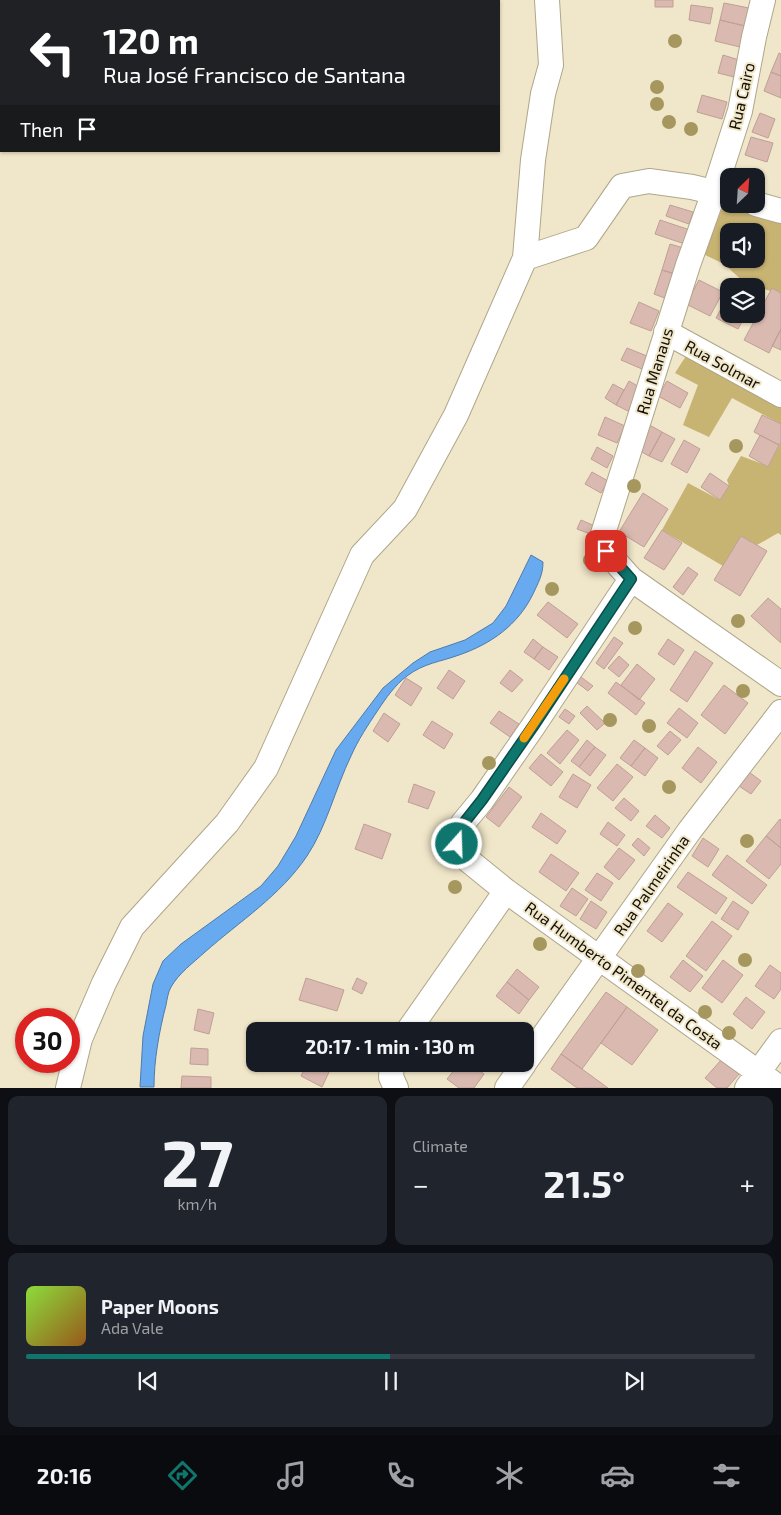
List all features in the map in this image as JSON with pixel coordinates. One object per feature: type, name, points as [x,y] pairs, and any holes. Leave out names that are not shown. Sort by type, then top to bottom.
[{"type":"street","points":[[68,1088],[80,1039],[104,983],[132,927],[227,823],[266,768],[362,554],[405,509],[456,415],[524,258],[533,160],[543,94],[552,65],[547,0]]},
{"type":"street","name":"Rua Cairo","points":[[728,168],[763,0]]},
{"type":"street","points":[[524,258],[586,238],[622,186],[650,181],[720,194]]},
{"type":"street","name":"Rua Manaus","points":[[631,579],[606,551],[601,540],[603,528],[688,265],[720,198]]},
{"type":"street","points":[[765,207],[781,211]]},
{"type":"street","name":"Rua Solmar","points":[[666,332],[781,396]]},
{"type":"street","points":[[631,579],[781,684]]},
{"type":"street","name":"Rua Humberto Pimentel da Costa","points":[[631,579],[534,725],[463,824],[458,834],[458,852],[506,891],[600,957],[753,1080],[780,1088]]},
{"type":"street","name":"Rua Palmeirinha","points":[[534,1049],[690,830],[781,712]]},
{"type":"street","points":[[414,1022],[506,891]]},
{"type":"street","points":[[753,1080],[781,1041]]},
{"type":"street","points":[[391,1072],[391,1077],[396,1088]]},
{"type":"street","name":"Rua Palmeirinha","points":[[507,1088],[518,1072]]},
{"type":"shaded area","points":[[720,213],[760,213],[781,219],[781,294],[765,289],[765,278],[739,278],[728,268],[765,268],[765,223],[720,223],[720,262],[701,253]]},
{"type":"shaded area","points":[[686,356],[781,405],[781,424],[732,398],[709,437],[683,425],[698,385],[675,373]]},
{"type":"shaded area","points":[[781,442],[781,535],[778,533],[757,545],[741,536],[723,566],[662,530],[688,483],[720,500],[729,486],[727,480],[741,456],[768,466]]},
{"type":"water","points":[[531,555],[543,562],[542,571],[533,594],[520,615],[493,639],[459,655],[420,668],[399,683],[381,705],[357,744],[320,832],[307,856],[285,884],[191,964],[174,982],[168,994],[159,1036],[154,1087],[140,1087],[143,1036],[153,984],[163,961],[181,944],[261,886],[278,866],[296,836],[336,750],[383,688],[413,663],[430,652],[465,640],[493,623],[506,606]]},
{"type":"building","points":[[655,0],[673,0],[673,7],[655,7]]},
{"type":"building","points":[[724,3],[749,8],[745,26],[720,20]]},
{"type":"building","points":[[691,5],[713,8],[710,24],[689,20]]},
{"type":"building","points":[[720,20],[745,26],[740,47],[715,41]]},
{"type":"building","points":[[779,53],[781,54],[781,76],[771,72]]},
{"type":"building","points":[[723,55],[739,60],[734,77],[718,73]]},
{"type":"building","points":[[771,72],[781,76],[781,98],[764,91]]},
{"type":"building","points":[[702,95],[727,102],[722,119],[697,112]]},
{"type":"building","points":[[760,113],[775,119],[768,138],[752,132]]},
{"type":"building","points":[[751,137],[773,143],[767,162],[745,155]]},
{"type":"building","points":[[670,205],[693,212],[689,224],[666,216]]},
{"type":"building","points":[[660,220],[690,230],[685,244],[655,234]]},
{"type":"building","points":[[670,244],[687,249],[678,275],[662,270]]},
{"type":"building","points":[[662,270],[678,275],[670,300],[654,294]]},
{"type":"building","points":[[699,280],[720,290],[720,298],[710,316],[686,304]]},
{"type":"building","points":[[772,288],[781,293],[781,329],[769,353],[744,340],[753,323],[765,323],[765,301]]},
{"type":"building","points":[[639,302],[659,311],[651,331],[630,323]]},
{"type":"building","points":[[720,310],[720,320],[716,318]]},
{"type":"building","points":[[726,323],[741,323],[738,329]]},
{"type":"building","points":[[781,329],[781,350],[772,346]]},
{"type":"building","points":[[627,348],[647,356],[642,369],[621,360]]},
{"type":"building","points":[[629,381],[641,388],[628,411],[616,405]]},
{"type":"building","points":[[667,381],[688,393],[680,408],[658,396]]},
{"type":"building","points":[[613,384],[624,390],[616,405],[605,398]]},
{"type":"building","points":[[762,415],[781,424],[781,442],[779,445],[754,432]]},
{"type":"building","points":[[605,417],[625,426],[617,443],[598,435]]},
{"type":"building","points":[[646,423],[662,432],[649,456],[633,447]]},
{"type":"building","points":[[662,432],[675,439],[662,462],[649,456]]},
{"type":"building","points":[[760,435],[779,445],[768,467],[749,456]]},
{"type":"building","points":[[684,440],[700,449],[687,473],[671,464]]},
{"type":"building","points":[[597,447],[613,456],[607,468],[591,459]]},
{"type":"building","points":[[592,472],[608,481],[601,493],[585,484]]},
{"type":"building","points":[[710,473],[729,486],[720,500],[701,487]]},
{"type":"building","points":[[643,493],[668,509],[644,547],[619,532]]},
{"type":"building","points":[[581,520],[597,527],[593,535],[577,529]]},
{"type":"building","points":[[662,530],[682,543],[664,570],[644,558]]},
{"type":"building","points":[[741,536],[767,551],[740,596],[714,580]]},
{"type":"building","points":[[688,567],[698,574],[683,595],[673,587]]},
{"type":"building","points":[[768,598],[781,609],[781,643],[751,616]]},
{"type":"building","points":[[548,602],[578,624],[567,638],[537,615]]},
{"type":"building","points":[[614,637],[623,643],[604,669],[596,663]]},
{"type":"building","points":[[533,639],[543,647],[534,659],[524,652]]},
{"type":"building","points":[[668,639],[684,650],[674,665],[658,654]]},
{"type":"building","points":[[543,647],[558,657],[549,670],[534,659]]},
{"type":"building","points":[[695,651],[713,663],[687,702],[670,690]]},
{"type":"building","points":[[619,656],[629,665],[619,677],[608,668]]},
{"type":"building","points":[[637,664],[655,679],[639,700],[621,685]]},
{"type":"building","points":[[449,670],[465,681],[453,699],[437,688]]},
{"type":"building","points":[[510,670],[523,680],[512,692],[500,683]]},
{"type":"building","points":[[581,677],[593,686],[588,691],[576,682]]},
{"type":"building","points":[[406,678],[422,688],[411,706],[395,695]]},
{"type":"building","points":[[616,682],[645,703],[636,715],[608,693]]},
{"type":"building","points":[[724,685],[748,703],[725,734],[701,715]]},
{"type":"building","points":[[587,706],[605,723],[597,730],[580,713]]},
{"type":"building","points":[[679,708],[698,723],[687,738],[667,723]]},
{"type":"building","points":[[565,709],[575,716],[569,724],[559,717]]},
{"type":"building","points":[[499,711],[519,724],[510,737],[490,723]]},
{"type":"building","points":[[384,713],[400,724],[388,742],[373,731]]},
{"type":"building","points":[[432,721],[453,734],[444,749],[423,735]]},
{"type":"building","points":[[567,730],[579,740],[560,764],[547,753]]},
{"type":"building","points":[[670,731],[681,740],[668,755],[657,746]]},
{"type":"building","points":[[587,740],[595,747],[579,767],[571,761]]},
{"type":"building","points":[[634,740],[645,748],[631,766],[620,758]]},
{"type":"building","points":[[595,747],[606,755],[590,776],[579,767]]},
{"type":"building","points":[[698,747],[717,762],[701,783],[682,768]]},
{"type":"building","points":[[645,748],[658,758],[645,776],[631,766]]},
{"type":"building","points":[[541,754],[563,772],[551,786],[529,768]]},
{"type":"building","points":[[617,764],[633,777],[613,801],[597,788]]},
{"type":"building","points":[[749,772],[761,781],[751,794],[739,786]]},
{"type":"building","points":[[573,774],[591,785],[577,808],[559,797]]},
{"type":"building","points":[[414,784],[435,792],[428,809],[408,802]]},
{"type":"building","points":[[509,787],[522,797],[499,827],[486,817]]},
{"type":"building","points":[[624,798],[639,811],[631,821],[615,808]]},
{"type":"building","points":[[541,813],[566,831],[557,844],[532,827]]},
{"type":"building","points":[[655,815],[670,828],[662,838],[646,826]]},
{"type":"building","points":[[781,820],[781,848],[766,836]]},
{"type":"building","points":[[608,822],[625,835],[617,846],[600,834]]},
{"type":"building","points":[[364,824],[391,834],[382,859],[355,849]]},
{"type":"building","points":[[766,836],[781,848],[781,864],[769,879],[746,861]]},
{"type":"building","points":[[638,838],[650,848],[644,856],[632,845]]},
{"type":"building","points":[[703,838],[719,849],[708,867],[692,856]]},
{"type":"building","points":[[619,848],[635,860],[619,880],[604,867]]},
{"type":"building","points":[[551,854],[579,873],[566,891],[539,872]]},
{"type":"building","points":[[727,855],[767,885],[752,904],[712,875]]},
{"type":"building","points":[[688,872],[727,898],[716,914],[677,887]]},
{"type":"building","points":[[597,873],[613,883],[601,901],[585,890]]},
{"type":"building","points":[[572,888],[588,899],[576,916],[560,906]]},
{"type":"building","points":[[591,901],[607,912],[596,929],[580,919]]},
{"type":"building","points":[[733,901],[749,912],[738,930],[721,919]]},
{"type":"building","points":[[668,903],[683,914],[662,942],[647,931]]},
{"type":"building","points":[[712,921],[732,936],[706,971],[686,956]]},
{"type":"building","points":[[683,960],[703,976],[690,992],[670,977]]},
{"type":"building","points":[[723,960],[743,975],[722,1003],[702,988]]},
{"type":"building","points":[[770,965],[781,973],[781,989],[774,999],[755,986]]},
{"type":"building","points":[[517,969],[539,987],[529,1000],[507,982]]},
{"type":"building","points":[[306,978],[344,990],[337,1011],[299,1000]]},
{"type":"building","points":[[357,978],[367,983],[362,994],[352,989]]},
{"type":"building","points":[[507,982],[529,1000],[519,1014],[496,996]]},
{"type":"building","points":[[606,992],[627,1007],[582,1069],[561,1054]]},
{"type":"building","points":[[746,997],[765,1012],[752,1029],[733,1014]]},
{"type":"building","points":[[627,1007],[658,1030],[632,1065],[601,1043]]},
{"type":"building","points":[[198,1009],[214,1013],[209,1034],[194,1030]]},
{"type":"building","points":[[191,1048],[208,1049],[208,1065],[190,1064]]},
{"type":"building","points":[[561,1054],[608,1088],[577,1088],[551,1069]]},
{"type":"building","points":[[722,1059],[739,1074],[727,1088],[717,1088],[705,1078]]},
{"type":"building","points":[[303,1072],[329,1072],[322,1087],[301,1076]]},
{"type":"building","points":[[453,1072],[481,1072],[484,1074],[474,1088],[459,1088],[447,1079]]},
{"type":"building","points":[[182,1076],[211,1077],[211,1088],[181,1088]]},
{"type":"slow traffic","points":[[524,738],[564,679]]},
{"type":"route","points":[[457,844],[458,834],[463,824],[534,725],[631,579],[606,551]]}]
